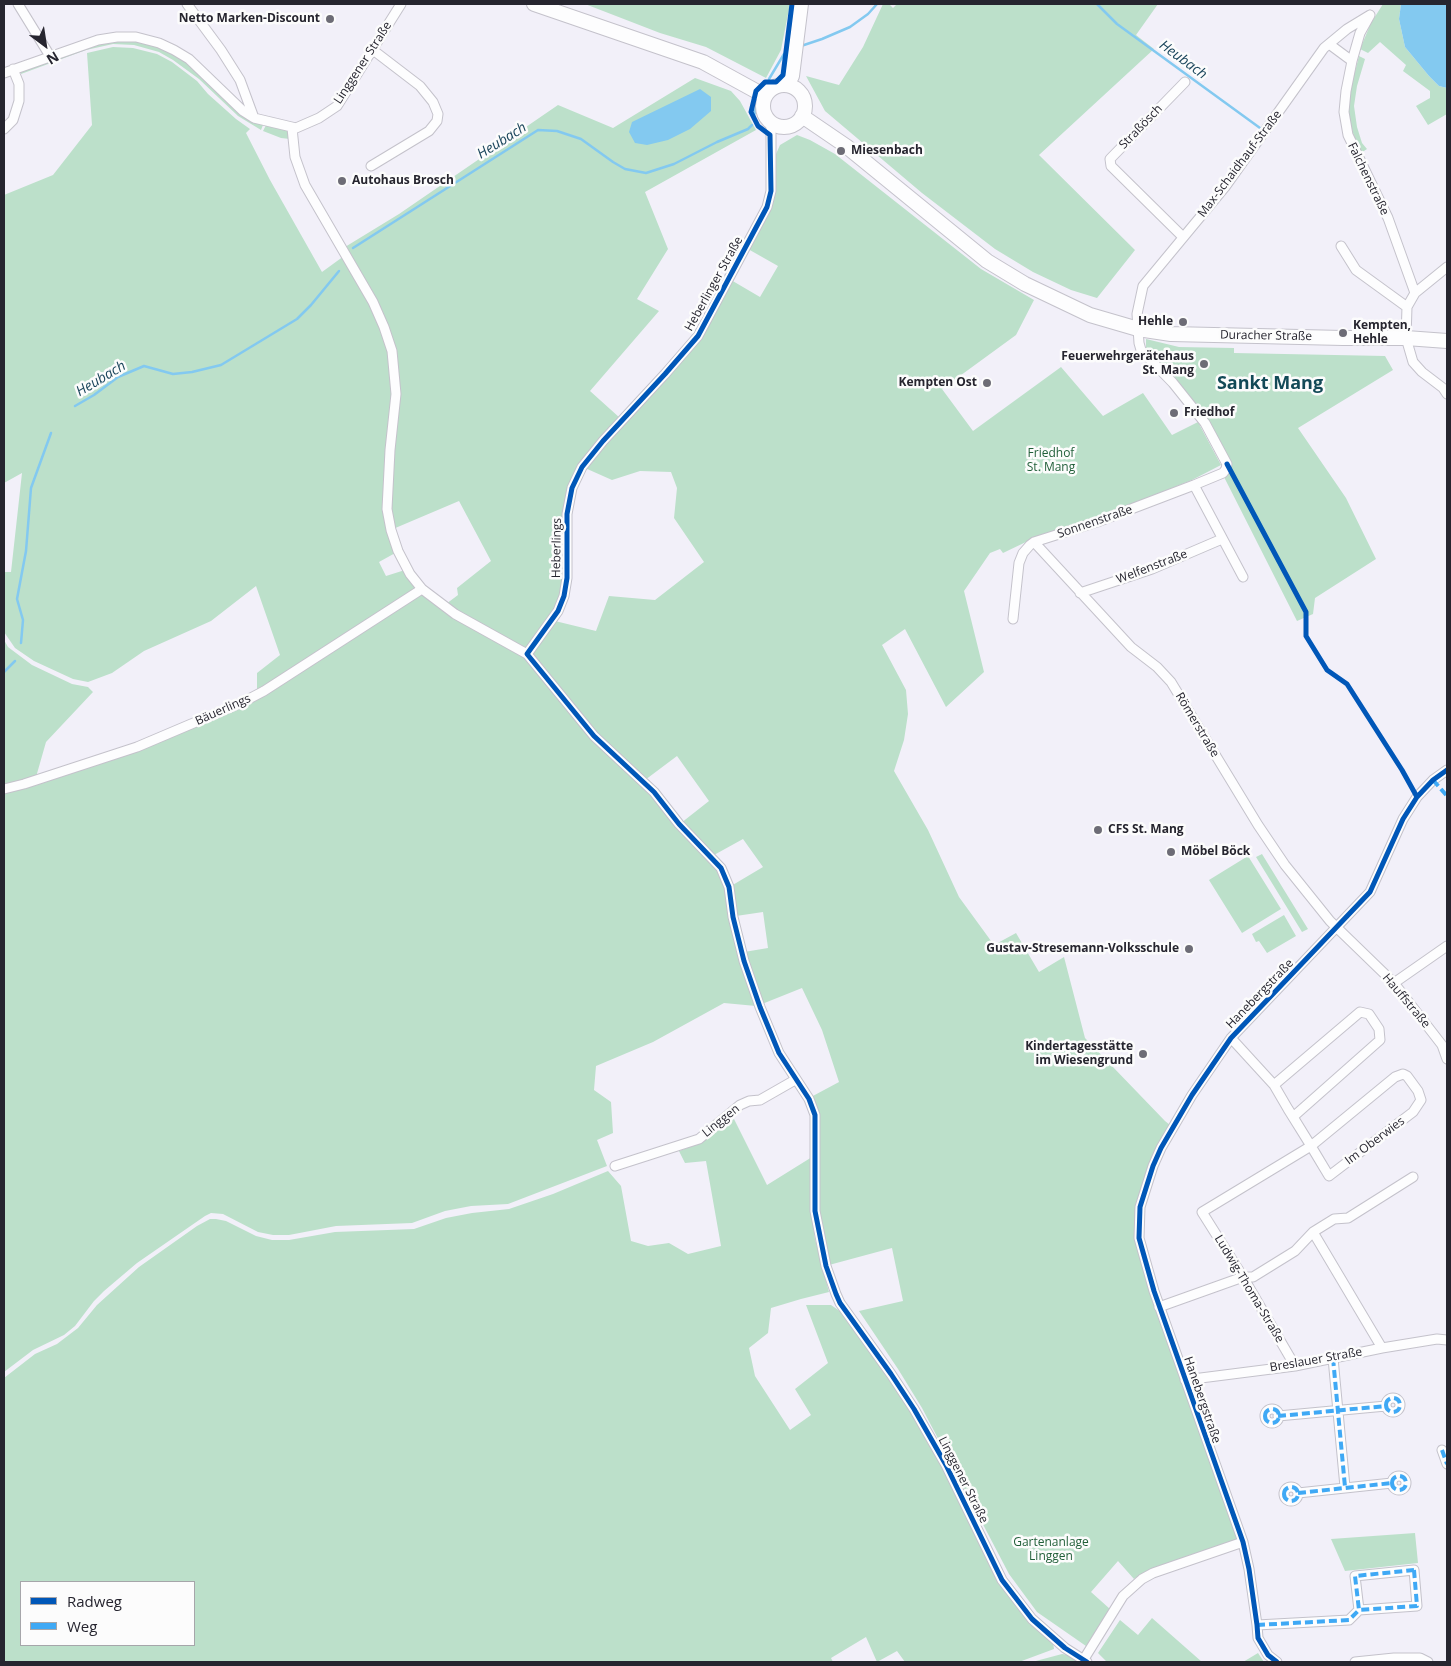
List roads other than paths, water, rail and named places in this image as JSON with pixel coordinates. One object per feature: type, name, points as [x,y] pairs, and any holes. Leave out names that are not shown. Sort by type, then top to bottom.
[{"type":"main road","points":[[534,4],[703,62],[765,96]]},
{"type":"main road","points":[[786,85],[792,76],[801,4]]},
{"type":"main road","points":[[786,85],[796,88],[803,97],[805,108],[802,116],[792,125],[782,127],[771,122],[765,115],[763,105],[765,96],[774,87],[786,85]]},
{"type":"main road","name":"Duracher Straße","points":[[802,116],[838,140],[987,261],[1024,284],[1087,314],[1141,329],[1166,333],[1447,340]]},
{"type":"street","points":[[18,4],[50,56]]},
{"type":"street","points":[[187,4],[221,50],[240,80],[254,118]]},
{"type":"street","name":"Linggener Straße","points":[[292,128],[319,118],[337,106],[401,4]]},
{"type":"street","name":"Max-Schaidhauf-Straße","points":[[1227,464],[1205,422],[1173,382],[1143,353],[1139,343],[1141,329],[1137,314],[1143,286],[1225,186],[1313,62],[1346,29],[1370,15]]},
{"type":"street","name":"Falchenstraße","points":[[1370,15],[1360,33],[1352,61],[1344,112],[1348,135],[1388,218],[1415,293]]},
{"type":"street","points":[[4,73],[98,40],[136,37],[159,43],[188,59],[243,111],[254,118],[292,128],[295,157],[305,185],[373,302],[392,351],[396,394],[390,450],[388,510],[391,530],[398,551],[410,574],[422,589],[455,614],[527,654]]},
{"type":"street","points":[[1329,44],[1352,61]]},
{"type":"street","points":[[371,166],[429,131],[437,121],[438,114],[433,102],[420,86],[373,50]]},
{"type":"street","points":[[4,129],[13,120],[19,101],[19,84],[14,69]]},
{"type":"street","name":"Straßösch","points":[[1183,238],[1111,166],[1110,159],[1185,82]]},
{"type":"street","name":"Heberlinger Straße","points":[[604,441],[698,336],[767,207],[771,191],[771,122]]},
{"type":"street","points":[[1340,246],[1356,270],[1407,307]]},
{"type":"street","points":[[1447,266],[1415,293],[1407,307],[1406,338],[1413,362],[1422,372],[1443,388],[1447,394]]},
{"type":"street","name":"Heberlings","points":[[527,654],[558,611],[564,596],[567,578],[567,514],[572,491],[582,467],[604,441]]},
{"type":"street","name":"Sonnenstraße","points":[[1034,542],[1097,522],[1194,485],[1222,473],[1226,469],[1227,464]]},
{"type":"street","points":[[1194,485],[1242,577]]},
{"type":"street","name":"Welfenstraße","points":[[1080,593],[1152,569],[1222,539]]},
{"type":"street","points":[[1013,619],[1020,563],[1023,553],[1034,542]]},
{"type":"street","name":"Römerstraße","points":[[1034,542],[1130,647],[1157,667],[1171,682],[1258,825],[1307,894],[1336,928]]},
{"type":"street","name":"Bäuerlings","points":[[4,789],[137,746],[243,702],[264,691],[422,589]]},
{"type":"street","name":"Linggener Straße","points":[[527,654],[594,736],[654,792],[679,824],[722,868],[729,887],[744,961],[779,1053],[809,1099],[814,1115],[815,1210],[826,1266],[835,1293],[840,1303],[892,1374],[923,1423],[1002,1580],[1032,1619],[1065,1648],[1085,1661]]},
{"type":"street","name":"Hanebergstraße","points":[[1277,1662],[1273,1660],[1261,1645],[1258,1638],[1243,1542],[1159,1307],[1139,1238],[1140,1207],[1153,1166],[1161,1148],[1192,1095],[1231,1038],[1370,892],[1403,819],[1417,797],[1433,780],[1447,770]]},
{"type":"street","name":"Hauffstraße","points":[[1336,928],[1394,983],[1444,1043],[1447,1059]]},
{"type":"street","points":[[1394,983],[1447,946]]},
{"type":"street","points":[[1274,1085],[1360,1012],[1369,1014],[1379,1029],[1380,1040],[1293,1117]]},
{"type":"street","name":"Im Oberwies","points":[[1202,1212],[1311,1146],[1395,1077],[1403,1074],[1407,1076],[1418,1091],[1421,1100],[1413,1112],[1329,1176],[1311,1146],[1293,1117],[1274,1085],[1231,1038]]},
{"type":"street","name":"Linggen","points":[[616,1166],[699,1139],[744,1102],[760,1100],[796,1080]]},
{"type":"street","points":[[1159,1307],[1243,1277],[1253,1277],[1295,1251],[1313,1232],[1334,1219],[1348,1218],[1413,1177]]},
{"type":"street","name":"Ludwig-Thoma-Straße","points":[[1202,1212],[1295,1366]]},
{"type":"street","points":[[1313,1232],[1382,1348]]},
{"type":"street","name":"Breslauer Straße","points":[[1185,1380],[1295,1366],[1382,1348],[1437,1339],[1447,1340]]},
{"type":"street","points":[[1333,1358],[1345,1487]]},
{"type":"street","points":[[1278,1416],[1386,1406]]},
{"type":"street","points":[[1442,1450],[1447,1464]]},
{"type":"street","points":[[1298,1493],[1392,1483]]},
{"type":"street","points":[[1085,1661],[1123,1596],[1138,1582],[1153,1573],[1243,1542]]},
{"type":"street","points":[[1257,1625],[1349,1620],[1359,1610],[1417,1606],[1414,1570],[1355,1576],[1359,1610]]},
{"type":"street","points":[[1355,1662],[1394,1658],[1420,1658],[1428,1662]]},
{"type":"water","points":[[1401,4],[1447,4],[1447,88],[1439,86],[1405,47],[1399,19]]},
{"type":"water","points":[[700,89],[711,97],[711,111],[690,129],[668,140],[647,145],[635,143],[629,132],[632,122]]},
{"type":"waterway","name":"Heubach","points":[[801,46],[850,27],[868,14],[877,4]]},
{"type":"waterway","name":"Heubach","points":[[1097,4],[1117,24],[1260,128]]},
{"type":"waterway","name":"Heubach","points":[[769,79],[784,54]]},
{"type":"waterway","name":"Heubach","points":[[754,116],[757,103]]},
{"type":"waterway","name":"Heubach","points":[[353,248],[538,130],[557,131],[581,139],[625,169],[646,173],[674,164],[717,142],[748,129],[752,125]]},
{"type":"waterway","name":"Heubach","points":[[75,406],[94,395],[118,377],[144,366],[173,374],[192,372],[221,365],[297,319],[339,271]]},
{"type":"waterway","name":"Heubach","points":[[21,643],[23,620],[17,599],[26,551],[31,488],[51,433]]},
{"type":"waterway","name":"Heubach","points":[[4,672],[15,661]]},
{"type":"place","name":"Netto Marken-Discount","points":[[330,19]]},
{"type":"place","name":"Miesenbach","points":[[841,151]]},
{"type":"place","name":"Autohaus Brosch","points":[[342,181]]},
{"type":"place","name":"Hehle","points":[[1183,322]]},
{"type":"place","name":"Kempten, Hehle","points":[[1343,333]]},
{"type":"place","name":"Feuerwehrgerätehaus St. Mang","points":[[1204,364]]},
{"type":"place","name":"Kempten Ost","points":[[987,383]]},
{"type":"place","name":"Friedhof","points":[[1174,413]]},
{"type":"place","name":"CFS St. Mang","points":[[1098,830]]},
{"type":"place","name":"Möbel Böck","points":[[1171,852]]},
{"type":"place","name":"Gustav-Stresemann-Volksschule","points":[[1189,949]]},
{"type":"place","name":"Kindertagesstätte im Wiesengrund","points":[[1143,1054]]},
{"type":"district","name":"Sankt Mang","points":[[1270,384]]},
{"type":"park label","name":"Friedhof St. Mang","points":[[1051,461]]},
{"type":"park label","name":"Gartenanlage Linggen","points":[[1051,1550]]}]
